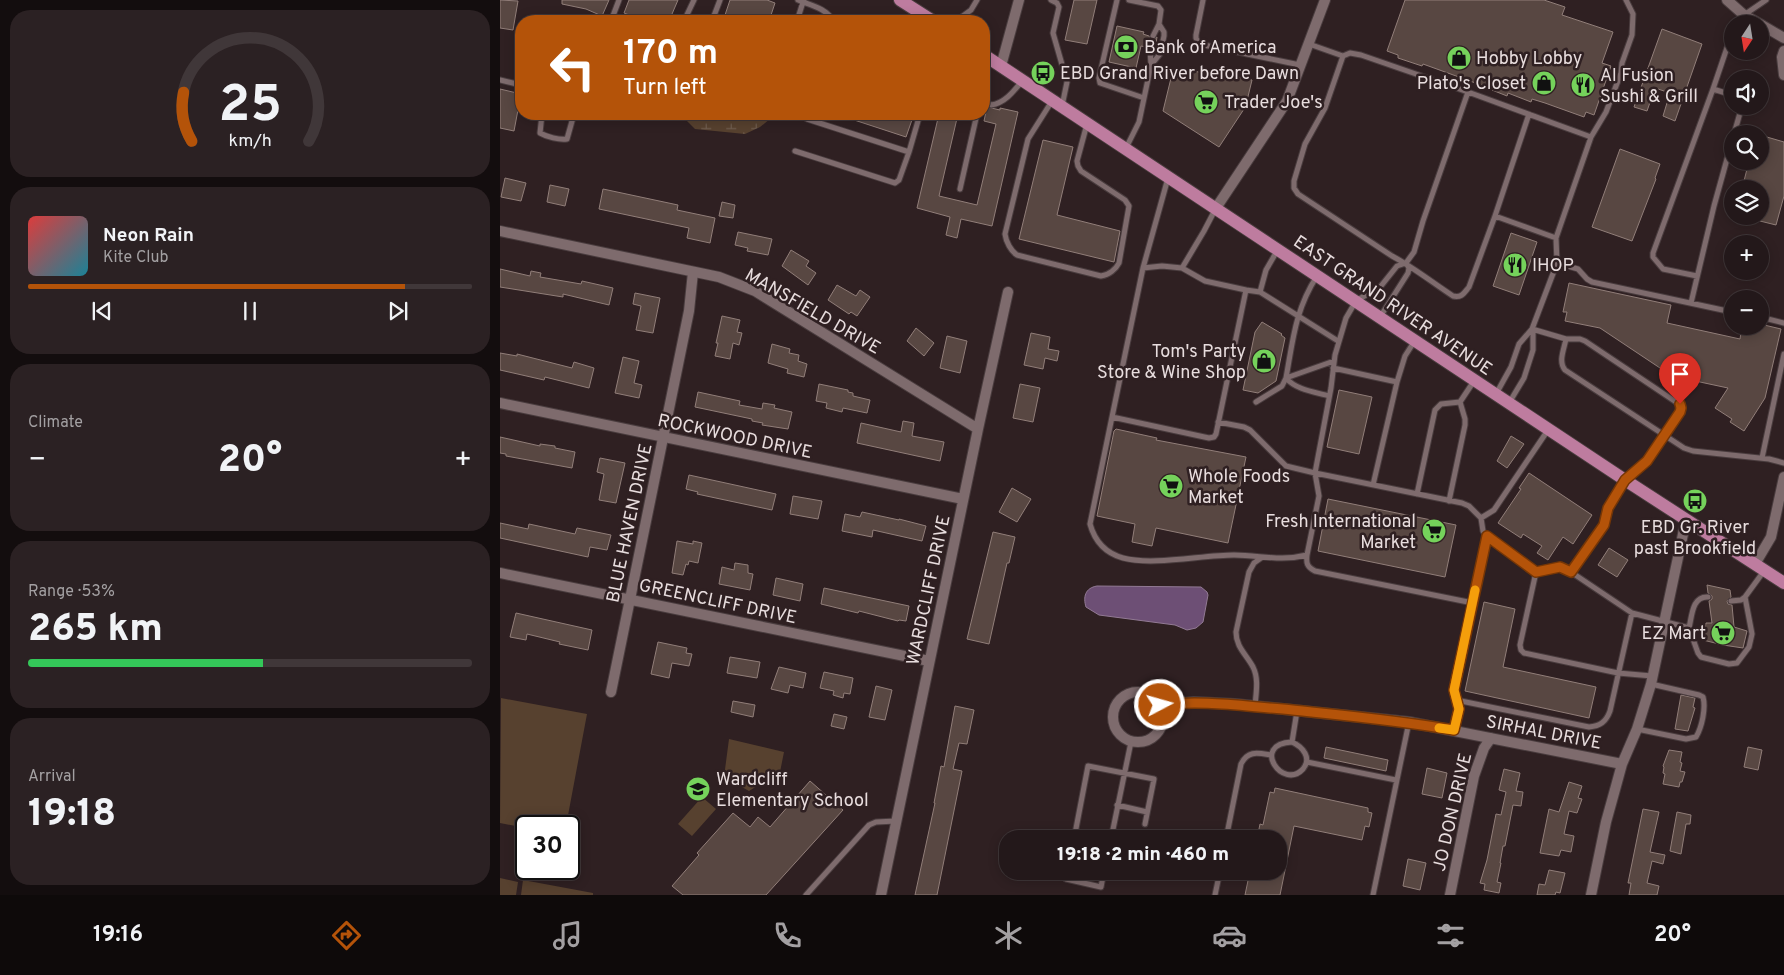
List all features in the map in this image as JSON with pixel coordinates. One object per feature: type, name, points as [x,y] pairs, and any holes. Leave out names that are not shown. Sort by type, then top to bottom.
[{"type":"main road","points":[[900,0],[924,15]]},
{"type":"main road","name":"EAST GRAND RIVER AVENUE","points":[[990,59],[1549,430],[1784,583]]},
{"type":"street","points":[[1001,66],[1019,0]]},
{"type":"street","points":[[1216,208],[1287,101],[1325,0]]},
{"type":"street","points":[[1727,0],[1744,15]]},
{"type":"street","points":[[1769,29],[1784,38]]},
{"type":"street","points":[[1784,51],[1782,57],[1784,75]]},
{"type":"street","name":"MANSFIELD DRIVE","points":[[500,231],[719,277],[755,291],[978,429]]},
{"type":"street","name":"BLUE HAVEN DRIVE","points":[[611,692],[689,311],[693,272]]},
{"type":"street","name":"WARDCLIFF DRIVE","points":[[881,895],[1008,292]]},
{"type":"street","name":"ROCKWOOD DRIVE","points":[[500,403],[964,499]]},
{"type":"street","points":[[1760,567],[1772,537],[1784,477]]},
{"type":"street","points":[[1591,895],[1606,822],[1622,764],[1637,729],[1652,680],[1686,520]]},
{"type":"street","name":"GREENCLIFF DRIVE","points":[[500,573],[930,661]]},
{"type":"street","points":[[1140,692],[1148,694],[1160,705],[1163,713],[1163,722],[1160,730],[1148,740],[1140,743],[1132,742],[1124,739],[1114,725],[1114,709],[1124,696],[1140,692]]},
{"type":"street","name":"SIRHAL DRIVE","points":[[1160,705],[1215,702],[1409,722],[1622,764]]},
{"type":"street","name":"JO DON DRIVE","points":[[1450,895],[1474,776],[1484,748],[1491,738]]},
{"type":"lane","points":[[613,15],[619,0]]},
{"type":"lane","points":[[687,15],[694,0]]},
{"type":"lane","points":[[714,15],[720,0]]},
{"type":"lane","points":[[798,15],[802,0],[829,15]]},
{"type":"lane","points":[[964,15],[971,10],[977,0]]},
{"type":"lane","points":[[1051,0],[1057,3],[1059,7],[1053,33],[1067,82],[1057,104],[1028,139],[1005,238],[1013,253],[1017,255],[1101,276],[1117,268],[1129,206],[1125,200],[1081,171],[1078,166],[1076,161],[1087,124]]},
{"type":"lane","points":[[1117,0],[1100,83],[1144,98]]},
{"type":"lane","points":[[1129,0],[1158,6],[1161,10],[1159,24],[1153,36]]},
{"type":"lane","points":[[1203,0],[1196,34],[1199,44],[1300,65]]},
{"type":"lane","points":[[1495,394],[1511,367],[1519,344],[1532,329],[1556,263],[1556,238],[1591,137],[1606,112],[1621,73],[1622,63],[1632,35],[1633,14],[1626,0]]},
{"type":"lane","points":[[1744,15],[1766,0]]},
{"type":"lane","points":[[1150,65],[1160,54],[1164,36],[1164,32],[1159,24]]},
{"type":"lane","points":[[1309,44],[1343,56],[1350,53],[1360,54],[1591,137]]},
{"type":"lane","points":[[1125,150],[1139,122],[1150,65],[1150,48]]},
{"type":"lane","points":[[1343,56],[1325,108],[1306,144],[1294,180],[1294,188],[1298,194],[1406,263],[1419,274],[1453,296],[1459,297],[1463,295],[1468,287],[1495,216],[1529,114]]},
{"type":"lane","points":[[1697,276],[1663,269],[1652,257],[1724,57]]},
{"type":"lane","points":[[500,80],[515,84]]},
{"type":"lane","points":[[990,104],[996,104],[1008,98],[1023,81]]},
{"type":"lane","points":[[1713,89],[1724,92]]},
{"type":"lane","points":[[1468,92],[1414,252],[1406,263],[1397,266],[1381,286],[1356,302],[1346,318],[1338,340],[1315,473],[1318,496],[1306,555],[1307,565],[1315,571],[1472,604]]},
{"type":"lane","points":[[541,120],[540,133],[544,136],[563,140],[567,139],[569,135],[573,120]]},
{"type":"lane","points":[[810,120],[909,152]]},
{"type":"lane","points":[[795,151],[895,183],[899,180],[918,120]]},
{"type":"lane","points":[[960,189],[976,120]]},
{"type":"lane","points":[[1691,303],[1724,170]]},
{"type":"lane","points":[[1168,177],[1143,268],[1112,417],[1090,524],[1094,536],[1100,545],[1108,551],[1122,558],[1140,561],[1233,555],[1283,559],[1306,555]]},
{"type":"lane","points":[[1182,268],[1216,208]]},
{"type":"lane","points":[[1495,216],[1556,238]]},
{"type":"lane","points":[[1260,292],[1266,270],[1278,250]]},
{"type":"lane","points":[[1380,318],[1408,273],[1409,268],[1406,263]]},
{"type":"lane","points":[[1556,263],[1578,269],[1592,282],[1724,310]]},
{"type":"lane","points":[[1143,268],[1162,266],[1182,268],[1205,281],[1260,292],[1338,340]]},
{"type":"lane","points":[[1256,402],[1282,386],[1286,378],[1298,315],[1307,291],[1318,276]]},
{"type":"lane","points":[[1112,417],[1209,438],[1214,437],[1246,290]]},
{"type":"lane","points":[[1769,320],[1784,322]]},
{"type":"lane","points":[[1532,329],[1566,339],[1585,341],[1680,404],[1681,408],[1647,461],[1625,480],[1608,508],[1604,525],[1571,572]]},
{"type":"lane","points":[[1509,403],[1524,378],[1533,350],[1532,329]]},
{"type":"lane","points":[[1566,339],[1561,361],[1561,366],[1565,370],[1684,448],[1693,451],[1784,462]]},
{"type":"lane","points":[[1373,485],[1396,382],[1404,356],[1415,340]]},
{"type":"lane","points":[[1762,458],[1784,354]]},
{"type":"lane","points":[[1286,378],[1334,361]]},
{"type":"lane","points":[[1333,368],[1396,382]]},
{"type":"lane","points":[[1286,378],[1290,384],[1297,387],[1329,396]]},
{"type":"lane","points":[[1449,501],[1465,425],[1460,402],[1474,380]]},
{"type":"lane","points":[[1417,494],[1435,410],[1441,404],[1460,402]]},
{"type":"lane","points":[[1218,422],[1250,430],[1286,466],[1469,506],[1481,518],[1483,531],[1487,536],[1536,572],[1560,567],[1571,572],[1632,613],[1689,628]]},
{"type":"lane","points":[[1481,518],[1494,510],[1549,430]]},
{"type":"lane","points":[[1454,730],[1459,709],[1454,690],[1487,536]]},
{"type":"lane","points":[[1255,707],[1256,675],[1253,666],[1239,648],[1236,632],[1249,572],[1254,563],[1261,558]]},
{"type":"lane","points":[[1731,601],[1736,602],[1744,597],[1760,567]]},
{"type":"lane","points":[[1536,572],[1520,645],[1524,653],[1652,680],[1703,697],[1704,708],[1699,732],[1696,737],[1686,739],[1637,729]]},
{"type":"lane","points":[[1708,597],[1701,597],[1697,601],[1689,628],[1698,653],[1701,656],[1729,664],[1736,663],[1749,647],[1752,634],[1744,597]]},
{"type":"lane","points":[[1456,700],[1582,726],[1595,726],[1603,723],[1607,718],[1632,613]]},
{"type":"lane","points":[[1292,742],[1297,711]]},
{"type":"lane","points":[[1373,895],[1409,722]]},
{"type":"lane","points":[[1113,830],[1132,742]]},
{"type":"lane","points":[[1292,742],[1304,750],[1307,762],[1300,772],[1286,774],[1275,768],[1271,755],[1278,745],[1292,742]]},
{"type":"lane","points":[[1228,830],[1243,759],[1253,753],[1271,755]]},
{"type":"lane","points":[[1307,762],[1396,780]]},
{"type":"lane","points":[[1076,830],[1088,766],[1154,779],[1144,824]]},
{"type":"lane","points":[[1117,806],[1147,812]]},
{"type":"lane","points":[[806,895],[870,825],[876,822],[896,821]]},
{"type":"lane","points":[[1070,880],[1101,887],[1102,880]]},
{"type":"lane","points":[[1215,895],[1218,880]]},
{"type":"green space","points":[[686,120],[769,120],[760,127],[745,134],[695,129]]},
{"type":"green space","points":[[501,698],[587,714],[568,815],[515,815],[515,826],[500,823]]},
{"type":"green space","points":[[729,739],[784,752],[780,772],[749,791],[724,777]]},
{"type":"green space","points":[[702,797],[716,809],[692,836],[678,824]]},
{"type":"green space","points":[[500,878],[518,882],[516,895],[500,895]]},
{"type":"green space","points":[[523,880],[593,893],[593,895],[521,895]]},
{"type":"shaded area","points":[[1097,586],[1201,587],[1208,595],[1203,622],[1196,628],[1187,630],[1175,625],[1099,615],[1086,607],[1085,600],[1087,591]]},
{"type":"building","points":[[500,0],[518,1],[513,30],[500,28]]},
{"type":"building","points":[[562,0],[609,0],[602,15],[562,4]]},
{"type":"building","points":[[629,0],[678,0],[672,15],[629,15],[624,13]]},
{"type":"building","points":[[730,0],[767,0],[775,3],[771,15],[725,15]]},
{"type":"building","points":[[1074,0],[1097,0],[1087,44],[1065,40]]},
{"type":"building","points":[[1405,0],[1544,0],[1565,7],[1562,15],[1613,32],[1602,63],[1611,66],[1594,115],[1586,112],[1584,117],[1532,99],[1531,102],[1508,93],[1507,96],[1423,64],[1422,66],[1398,58],[1398,55],[1387,51]]},
{"type":"building","name":"Bank of America","points":[[1117,26],[1144,32],[1143,34],[1149,36],[1152,40],[1157,37],[1155,49],[1152,44],[1148,44],[1146,47],[1141,46],[1136,68],[1109,62]]},
{"type":"building","points":[[1662,29],[1702,44],[1675,121],[1663,116],[1670,93],[1655,88],[1647,111],[1634,107]]},
{"type":"building","name":"Trader Joe's","points":[[1203,69],[1252,80],[1245,109],[1219,147],[1163,111],[1172,74],[1188,77],[1189,70],[1203,73]]},
{"type":"building","points":[[500,89],[515,93],[516,120],[514,131],[500,128]]},
{"type":"building","points":[[990,108],[1018,112],[992,226],[961,219],[957,238],[946,235],[950,217],[917,208],[938,120],[957,120],[939,196],[977,205],[996,124],[984,121],[990,120]]},
{"type":"building","points":[[854,120],[912,120],[906,137]]},
{"type":"building","points":[[1769,138],[1784,142],[1784,196],[1776,225],[1769,223],[1769,180],[1744,180],[1747,170],[1769,170]]},
{"type":"building","points":[[1043,140],[1073,147],[1057,215],[1120,231],[1114,262],[1019,239]]},
{"type":"building","points":[[1620,149],[1660,164],[1632,241],[1592,227]]},
{"type":"building","points":[[505,178],[526,183],[521,201],[501,197]]},
{"type":"building","points":[[550,185],[569,189],[565,206],[547,202]]},
{"type":"building","points":[[603,189],[678,205],[677,210],[715,218],[710,243],[687,238],[689,228],[599,209]]},
{"type":"building","points":[[722,202],[735,205],[733,218],[719,216]]},
{"type":"building","points":[[738,232],[772,239],[768,255],[747,251],[748,248],[735,245]]},
{"type":"building","name":"IHOP","points":[[1511,233],[1537,242],[1519,295],[1493,286]]},
{"type":"building","points":[[791,250],[809,261],[806,266],[816,273],[808,285],[782,266]]},
{"type":"building","points":[[500,269],[530,276],[531,271],[541,273],[540,277],[581,284],[582,281],[613,288],[609,305],[563,294],[563,297],[500,287]]},
{"type":"building","points":[[1569,283],[1671,305],[1667,323],[1740,339],[1741,335],[1769,335],[1769,326],[1781,329],[1765,398],[1744,431],[1730,422],[1732,419],[1715,408],[1728,388],[1672,376],[1600,328],[1565,321],[1567,312],[1563,312]]},
{"type":"building","points":[[837,285],[856,296],[860,290],[870,297],[857,316],[851,312],[849,314],[828,300]]},
{"type":"building","points":[[635,293],[660,298],[653,333],[636,330],[641,306],[633,304]]},
{"type":"building","points":[[722,316],[740,320],[737,332],[742,333],[739,345],[733,343],[730,359],[715,356]]},
{"type":"building","points":[[1262,322],[1282,334],[1285,338],[1276,381],[1258,393],[1243,390],[1255,332]]},
{"type":"building","points":[[916,328],[934,343],[924,356],[907,341]]},
{"type":"building","points":[[1031,333],[1050,337],[1048,349],[1059,351],[1057,361],[1045,358],[1043,369],[1024,365]]},
{"type":"building","points":[[947,336],[967,341],[960,373],[940,368]]},
{"type":"building","points":[[772,344],[790,349],[789,353],[799,355],[798,361],[807,364],[804,377],[787,373],[788,369],[768,363]]},
{"type":"building","points":[[500,353],[517,356],[517,354],[572,368],[574,362],[594,368],[589,388],[545,377],[544,380],[500,370]]},
{"type":"building","points":[[623,357],[639,361],[634,383],[642,385],[639,398],[615,393]]},
{"type":"building","points":[[819,384],[848,390],[848,392],[853,393],[853,396],[870,400],[867,413],[843,408],[842,412],[826,408],[827,403],[816,401]]},
{"type":"building","points":[[1020,384],[1040,388],[1033,422],[1013,418]]},
{"type":"building","points":[[1339,390],[1372,397],[1359,454],[1327,447]]},
{"type":"building","points":[[698,392],[740,401],[739,405],[762,409],[763,403],[775,405],[774,408],[792,412],[788,429],[762,425],[763,423],[752,421],[752,419],[695,407]]},
{"type":"building","points":[[903,421],[914,423],[912,436],[944,442],[940,461],[857,443],[861,423],[901,432]]},
{"type":"building","name":"Whole Foods Market","points":[[1116,429],[1157,438],[1156,440],[1246,457],[1228,543],[1156,528],[1152,546],[1132,542],[1135,524],[1097,516],[1114,431]]},
{"type":"building","points":[[1511,436],[1524,444],[1507,468],[1497,461]]},
{"type":"building","points":[[500,437],[540,446],[540,444],[555,446],[555,448],[575,452],[572,468],[506,456],[506,454],[500,453]]},
{"type":"building","points":[[600,458],[625,463],[616,503],[599,500],[604,474],[597,472]]},
{"type":"building","points":[[1529,473],[1592,515],[1573,544],[1563,537],[1548,560],[1537,553],[1542,546],[1523,534],[1521,538],[1498,523],[1521,489],[1519,488]]},
{"type":"building","points":[[689,475],[776,494],[772,510],[697,494],[698,492],[686,489]]},
{"type":"building","points":[[1012,488],[1031,499],[1017,522],[999,512]]},
{"type":"building","points":[[793,496],[822,501],[818,519],[790,514]]},
{"type":"building","points":[[1328,499],[1456,525],[1445,577],[1318,551]]},
{"type":"building","points":[[862,512],[926,526],[922,541],[873,530],[872,537],[842,531],[845,514],[860,517]]},
{"type":"building","points":[[500,523],[528,529],[529,524],[575,534],[577,528],[611,535],[607,550],[590,547],[588,557],[500,538]]},
{"type":"building","points":[[993,532],[1015,537],[1009,563],[1007,563],[989,644],[967,639]]},
{"type":"building","points":[[677,541],[693,544],[693,541],[702,543],[698,563],[689,561],[688,565],[686,564],[683,575],[672,573]]},
{"type":"building","points":[[1609,548],[1628,560],[1617,577],[1598,565]]},
{"type":"building","points":[[735,563],[748,565],[748,573],[753,574],[750,590],[719,584],[722,567],[734,570]]},
{"type":"building","points":[[776,578],[803,584],[800,601],[773,595]]},
{"type":"building","points":[[1707,585],[1730,590],[1731,597],[1727,601],[1728,604],[1732,605],[1734,627],[1747,631],[1743,648],[1703,640],[1706,623],[1712,623],[1709,601],[1712,599],[1712,596],[1708,593]]},
{"type":"building","points":[[824,588],[909,606],[906,621],[898,621],[859,611],[858,613],[821,604]]},
{"type":"building","points":[[1484,602],[1515,609],[1503,667],[1596,687],[1589,718],[1465,691]]},
{"type":"building","points":[[516,613],[592,630],[588,650],[559,644],[560,642],[527,634],[526,640],[510,637]]},
{"type":"building","points":[[658,642],[687,648],[686,653],[692,654],[689,666],[672,663],[669,678],[651,674]]},
{"type":"building","points":[[730,657],[760,662],[757,678],[727,673]]},
{"type":"building","points":[[779,667],[806,673],[803,688],[790,685],[788,693],[771,689]]},
{"type":"building","points":[[824,672],[853,678],[850,694],[844,693],[843,698],[833,695],[834,691],[820,688]]},
{"type":"building","points":[[876,686],[892,690],[885,720],[869,717]]},
{"type":"building","points":[[1681,695],[1695,698],[1693,707],[1695,708],[1688,731],[1675,729]]},
{"type":"building","points":[[733,701],[755,705],[753,717],[731,712]]},
{"type":"building","points":[[955,706],[974,710],[967,744],[959,743],[953,769],[962,771],[937,895],[915,895],[941,766],[944,767]]},
{"type":"building","points":[[834,714],[847,717],[844,729],[831,726]]},
{"type":"building","points":[[1326,747],[1388,760],[1386,771],[1324,758]]},
{"type":"building","points":[[1748,747],[1762,750],[1758,770],[1744,767]]},
{"type":"building","points":[[1669,750],[1682,752],[1680,771],[1685,772],[1679,787],[1663,784],[1665,774],[1663,773],[1663,766]]},
{"type":"building","points":[[1427,768],[1447,773],[1442,798],[1422,794]]},
{"type":"building","points":[[1504,769],[1520,773],[1516,791],[1523,792],[1521,806],[1513,805],[1505,846],[1503,846],[1497,882],[1501,883],[1499,893],[1484,890],[1485,884],[1480,883],[1487,860],[1496,814],[1501,815],[1506,792],[1499,790]]},
{"type":"building","points":[[810,781],[843,810],[766,895],[683,895],[672,886],[699,855],[697,853],[733,813],[750,827],[758,817],[770,827]]},
{"type":"building","points":[[1569,782],[1582,786],[1578,798],[1582,799],[1577,813],[1569,811],[1564,834],[1574,836],[1571,852],[1561,850],[1559,856],[1540,853],[1549,809],[1559,812]]},
{"type":"building","points":[[1275,788],[1368,808],[1368,812],[1372,813],[1369,827],[1365,826],[1362,840],[1294,826],[1287,860],[1287,830],[1259,830],[1260,824],[1263,825],[1270,792],[1274,793]]},
{"type":"building","points":[[1643,809],[1659,812],[1650,852],[1665,855],[1663,864],[1652,861],[1647,883],[1659,886],[1657,895],[1629,895],[1631,883],[1628,883]]},
{"type":"building","points":[[1677,812],[1691,815],[1690,824],[1686,824],[1681,854],[1670,851]]},
{"type":"building","points":[[1408,859],[1426,863],[1420,890],[1403,886]]},
{"type":"building","points":[[1549,870],[1565,873],[1560,893],[1556,892],[1555,895],[1537,895],[1539,884],[1545,885]]},
{"type":"building","points":[[1248,880],[1283,880],[1280,895],[1245,895]]},
{"type":"slow traffic","points":[[1439,728],[1454,730],[1459,709],[1454,690],[1475,590]]},
{"type":"place","name":"Bank of America","points":[[1126,47]]},
{"type":"place","name":"Hobby Lobby","points":[[1459,58]]},
{"type":"place","name":"EBD Grand River before Dawn","points":[[1043,73]]},
{"type":"place","name":"Plato's Closet","points":[[1544,83]]},
{"type":"place","name":"AI Fusion Sushi & Grill","points":[[1583,85]]},
{"type":"place","name":"Trader Joe's","points":[[1206,102]]},
{"type":"place","name":"IHOP","points":[[1515,265]]},
{"type":"place","name":"Tom's Party Store & Wine Shop","points":[[1264,361]]},
{"type":"place","name":"Whole Foods Market","points":[[1171,486]]},
{"type":"place","name":"EBD Gr. River past Brookfield","points":[[1695,501]]},
{"type":"place","name":"Fresh International Market","points":[[1434,531]]},
{"type":"place","name":"EZ Mart","points":[[1723,633]]},
{"type":"place","name":"Wardcliff Elementary School","points":[[698,789]]},
{"type":"route","points":[[1160,705],[1215,702],[1409,722],[1454,730],[1459,709],[1454,690],[1487,536],[1536,572],[1555,567],[1565,568],[1571,572],[1604,525],[1608,508],[1625,480],[1647,461],[1680,412],[1680,404]]}]
